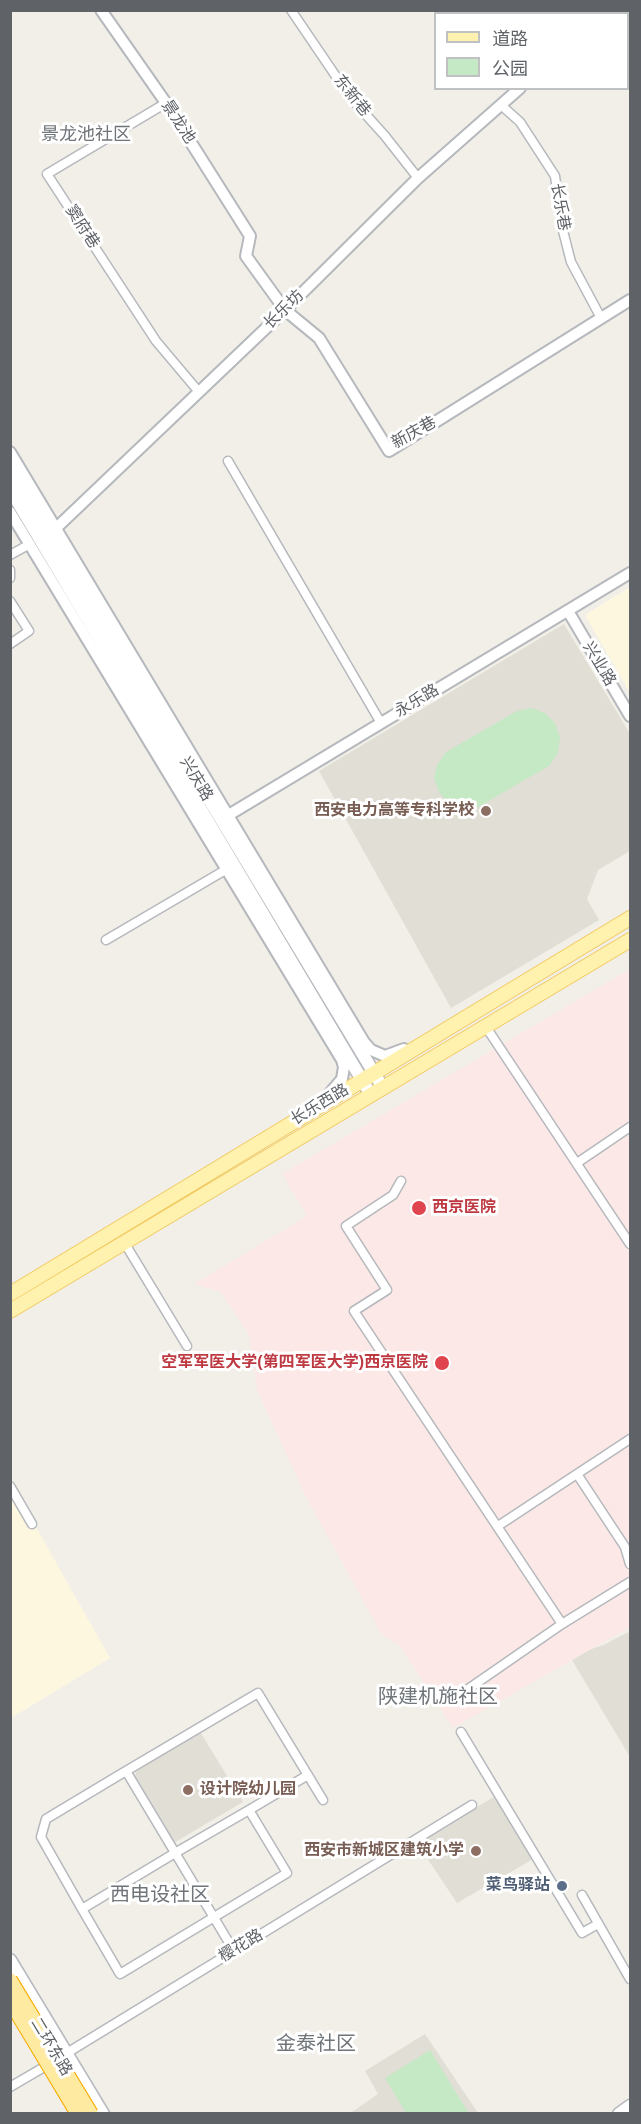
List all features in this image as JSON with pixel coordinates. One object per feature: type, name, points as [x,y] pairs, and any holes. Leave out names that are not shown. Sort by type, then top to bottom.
[{"type":"highway","name":"二环东路","points":[[10,1980],[91,2114]]},
{"type":"highway","name":"二环东路","points":[[10,2001],[78,2114]]},
{"type":"main road","name":"兴庆路","points":[[10,469],[17,510]]},
{"type":"main road","name":"兴庆路","points":[[10,489],[17,510],[351,1036],[368,1076]]},
{"type":"main road","name":"兴庆路","points":[[17,510],[53,531],[216,823],[377,1092]]},
{"type":"main road","name":"长乐西路","points":[[10,1294],[630,918]]},
{"type":"main road","name":"长乐西路","points":[[10,1311],[630,940]]},
{"type":"main road","points":[[348,1015],[351,1036]]},
{"type":"main road","points":[[10,1960],[103,2114]]},
{"type":"main road","points":[[10,2014],[70,2114]]},
{"type":"main road","points":[[619,2114],[630,2106]]},
{"type":"street","name":"景龙池","points":[[101,10],[166,103],[250,236]]},
{"type":"street","name":"东新巷","points":[[291,10],[350,97],[418,178]]},
{"type":"street","name":"长乐坊","points":[[53,531],[285,310],[418,178],[518,90]]},
{"type":"street","name":"窦府巷","points":[[166,103],[47,174],[156,341],[199,392]]},
{"type":"street","name":"长乐巷","points":[[501,105],[520,122],[555,176],[562,228],[571,262],[601,318]]},
{"type":"street","name":"新庆巷","points":[[250,236],[246,256],[285,310],[319,338],[389,450],[601,318]]},
{"type":"street","points":[[601,318],[630,300]]},
{"type":"street","points":[[10,452],[53,531]]},
{"type":"street","points":[[228,461],[381,723]]},
{"type":"street","points":[[17,510],[30,544],[364,1042],[371,1050],[385,1056],[435,1036]]},
{"type":"street","points":[[10,555],[30,544]]},
{"type":"street","points":[[10,570],[10,578]]},
{"type":"street","name":"永乐路","points":[[216,823],[630,573]]},
{"type":"street","points":[[10,601],[29,631],[10,645]]},
{"type":"street","name":"兴业路","points":[[568,611],[630,716]]},
{"type":"street","points":[[216,823],[226,869],[342,1060],[344,1067],[342,1079],[329,1096],[314,1108]]},
{"type":"street","points":[[106,940],[226,869]]},
{"type":"street","points":[[486,1027],[630,1244]]},
{"type":"street","points":[[577,1164],[630,1127]]},
{"type":"street","points":[[401,1181],[393,1195],[346,1226],[387,1290],[354,1311],[562,1624]]},
{"type":"street","points":[[124,1242],[187,1346]]},
{"type":"street","points":[[498,1526],[630,1439]]},
{"type":"street","points":[[577,1474],[626,1547],[630,1564]]},
{"type":"street","points":[[10,1486],[32,1524]]},
{"type":"street","points":[[458,1696],[562,1624],[630,1582]]},
{"type":"street","points":[[249,1810],[287,1873],[120,1974],[41,1837],[45,1820],[258,1693],[323,1800]]},
{"type":"street","points":[[461,1732],[582,1933],[598,1924]]},
{"type":"street","points":[[126,1771],[234,1951]]},
{"type":"street","points":[[82,1909],[308,1775]]},
{"type":"street","name":"樱花路","points":[[10,2087],[472,1805]]},
{"type":"street","points":[[582,1896],[630,1979]]},
{"type":"shaded area","points":[[630,587],[630,693],[585,615]]},
{"type":"shaded area","name":"西安电力高等专科学校","points":[[564,624],[630,734],[630,851],[598,870],[587,899],[599,920],[451,1008],[319,771]]},
{"type":"shaded area","name":"空军军医大学(第四军医大学)西京医院","points":[[630,969],[630,1627],[453,1728],[399,1645],[382,1635],[306,1497],[257,1390],[249,1335],[221,1292],[194,1284],[307,1216],[282,1174]]},
{"type":"shaded area","points":[[10,1481],[110,1658],[11,1718],[10,1718]]},
{"type":"shaded area","points":[[628,1632],[630,1636],[630,1757],[572,1660]]},
{"type":"shaded area","name":"设计院幼儿园","points":[[199,1730],[243,1802],[172,1844],[133,1778],[138,1769]]},
{"type":"shaded area","name":"西安市新城区建筑小学","points":[[497,1795],[535,1858],[457,1903],[417,1843]]},
{"type":"shaded area","points":[[425,2034],[478,2113],[349,2114],[378,2094],[365,2071]]},
{"type":"green space","points":[[531,708],[545,713],[555,723],[560,737],[558,753],[549,766],[478,807],[461,808],[449,804],[439,792],[434,778],[437,765],[446,752],[517,711]]},
{"type":"green space","points":[[430,2050],[468,2112],[406,2113],[385,2078]]},
{"type":"place","name":"西安电力高等专科学校","points":[[486,811]]},
{"type":"place","name":"西京医院","points":[[419,1208]]},
{"type":"place","name":"空军军医大学(第四军医大学)西京医院","points":[[442,1363]]},
{"type":"place","name":"设计院幼儿园","points":[[188,1790]]},
{"type":"place","name":"西安市新城区建筑小学","points":[[476,1851]]},
{"type":"place","name":"菜鸟驿站","points":[[562,1886]]},
{"type":"district","name":"景龙池社区","points":[[86,135]]},
{"type":"district","name":"陕建机施社区","points":[[438,1697]]},
{"type":"district","name":"西电设社区","points":[[160,1895]]},
{"type":"district","name":"金泰社区","points":[[316,2044]]}]
